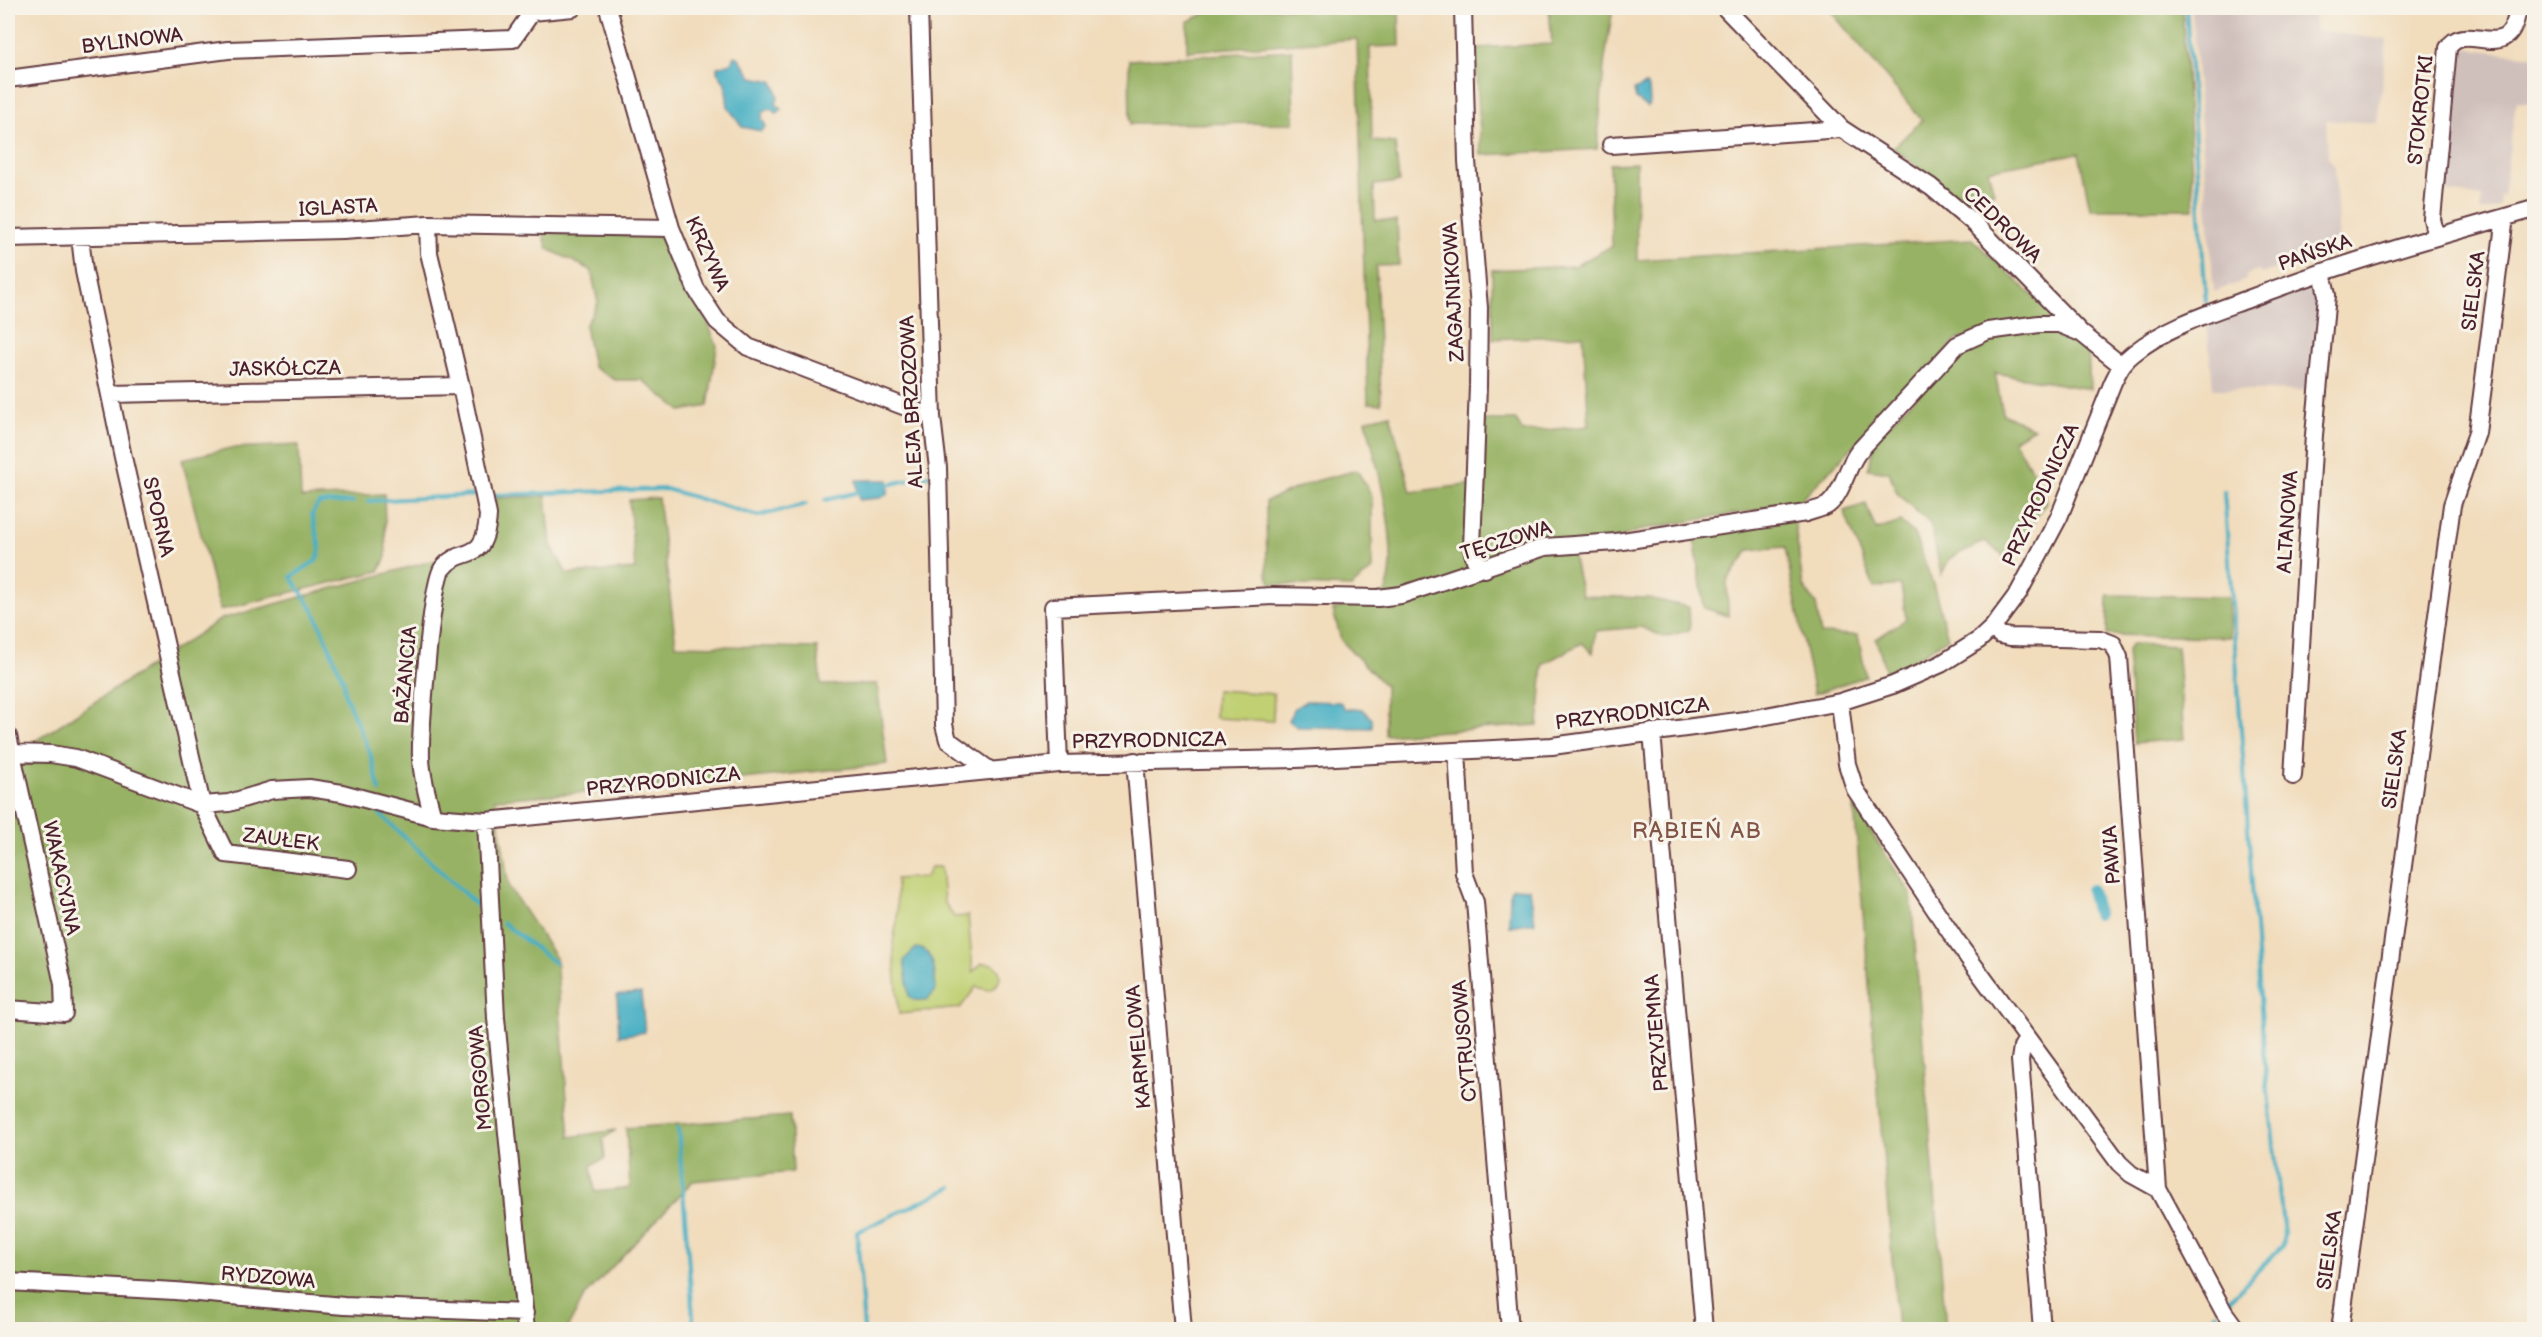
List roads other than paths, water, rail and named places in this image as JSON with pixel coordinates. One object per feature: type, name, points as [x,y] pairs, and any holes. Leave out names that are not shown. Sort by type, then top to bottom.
[{"type":"street","name":"BYLINOWA","points":[[8,79],[228,50],[513,39],[532,12],[573,8]]},
{"type":"street","name":"KRZYWA","points":[[608,8],[670,228],[696,290],[717,321],[748,347],[777,360],[932,417]]},
{"type":"street","name":"ALEJA BRZOZOWA","points":[[919,8],[932,417],[938,468],[944,725],[948,740],[991,771]]},
{"type":"street","name":"ZAGAJNIKOWA","points":[[1463,8],[1467,162],[1479,308],[1472,548],[1475,560],[1485,569]]},
{"type":"street","name":"CEDROWA","points":[[1725,8],[1842,129],[1931,187],[1975,224],[2081,333],[2121,365]]},
{"type":"street","name":"STOKROTKI","points":[[2436,236],[2432,219],[2448,48],[2453,40],[2460,37],[2495,42],[2508,35],[2517,18],[2518,8]]},
{"type":"street","points":[[1611,145],[1842,129]]},
{"type":"street","name":"PAŃSKA","points":[[2121,365],[2134,352],[2152,340],[2183,325],[2322,272],[2436,236],[2535,209]]},
{"type":"street","name":"SIELSKA","points":[[2340,1329],[2452,505],[2477,433],[2505,217]]},
{"type":"street","name":"IGLASTA","points":[[8,238],[343,230],[428,224],[670,228]]},
{"type":"street","points":[[428,224],[429,253],[461,386]]},
{"type":"street","name":"SPORNA","points":[[80,237],[84,271],[123,457],[202,805]]},
{"type":"street","name":"ALTANOWA","points":[[2293,776],[2314,435],[2327,295],[2322,272]]},
{"type":"street","name":"TĘCZOWA","points":[[1059,764],[1053,607],[1273,596],[1378,598],[1401,595],[1485,569],[1545,547],[1654,537],[1702,527],[1806,513],[1826,506],[1841,487],[1849,464],[1858,452],[1957,345],[1988,331],[2039,324],[2059,324],[2081,333]]},
{"type":"street","name":"PRZYRODNICZA","points":[[9,747],[76,758],[202,805],[229,802],[272,790],[309,788],[342,793],[433,817],[486,821],[1059,764],[1296,759],[1552,746],[1745,720],[1840,702],[1893,685],[1941,664],[1979,640],[1993,627],[2019,592],[2059,517],[2121,365]]},
{"type":"street","name":"JASKÓŁCZA","points":[[111,394],[461,386]]},
{"type":"street","name":"BAŻANCIA","points":[[433,817],[424,780],[421,739],[434,595],[441,570],[452,560],[470,554],[481,545],[487,531],[488,515],[461,386]]},
{"type":"street","name":"PAWIA","points":[[1993,627],[2000,635],[2010,637],[2100,639],[2113,644],[2119,657],[2158,1189],[2224,1312],[2237,1329]]},
{"type":"street","points":[[1840,702],[1847,764],[1855,789],[1956,941],[2119,1163],[2131,1174],[2158,1189]]},
{"type":"street","name":"PRZYJEMNA","points":[[1652,732],[1704,1329]]},
{"type":"street","name":"WAKACYJNA","points":[[8,1009],[64,1013],[63,984],[9,747]]},
{"type":"street","name":"CYTRUSOWA","points":[[1457,751],[1464,873],[1474,902],[1510,1329]]},
{"type":"street","name":"KARMELOWA","points":[[1135,761],[1184,1329]]},
{"type":"street","name":"ZAUŁEK","points":[[202,805],[226,854],[348,869]]},
{"type":"street","name":"MORGOWA","points":[[486,821],[496,1018],[525,1321]]},
{"type":"street","points":[[2027,1039],[2022,1047],[2020,1060],[2042,1329]]},
{"type":"street","name":"RYDZOWA","points":[[8,1282],[175,1291],[525,1321]]},
{"type":"water","points":[[734,56],[738,57],[752,77],[772,81],[777,89],[776,104],[782,109],[777,113],[770,109],[763,112],[762,119],[766,126],[761,131],[742,127],[728,107],[725,83],[717,72],[717,67],[731,63]]},
{"type":"water","points":[[1646,85],[1649,88],[1650,103],[1647,107],[1636,99],[1634,90]]},
{"type":"water","points":[[856,480],[888,480],[888,494],[880,498],[859,500]]},
{"type":"water","points":[[1306,701],[1340,702],[1346,709],[1362,709],[1372,719],[1372,728],[1297,727],[1288,720],[1295,708]]},
{"type":"water","points":[[1513,888],[1530,889],[1535,922],[1509,926],[1510,891]]},
{"type":"water","points":[[916,948],[927,953],[933,964],[935,992],[927,1000],[914,1000],[909,996],[904,960]]},
{"type":"water","points":[[641,993],[645,1032],[619,1036],[617,995]]},
{"type":"waterway","points":[[2186,8],[2206,302]]},
{"type":"waterway","points":[[887,485],[930,475]]},
{"type":"waterway","points":[[493,495],[666,489],[758,516],[806,504]]},
{"type":"waterway","points":[[2224,491],[2265,1066],[2284,1234],[2282,1246],[2227,1302]]},
{"type":"waterway","points":[[825,500],[859,492]]},
{"type":"waterway","points":[[368,501],[477,495]]},
{"type":"waterway","points":[[353,502],[319,503],[312,514],[320,549],[317,560],[291,577],[315,613],[344,682],[345,695],[370,753],[380,791]]},
{"type":"waterway","points":[[379,809],[380,814],[486,914]]},
{"type":"waterway","points":[[2091,890],[2097,914]]},
{"type":"waterway","points":[[503,923],[555,963]]},
{"type":"waterway","points":[[678,1128],[694,1330]]},
{"type":"waterway","points":[[864,1330],[857,1232],[952,1187]]},
{"type":"waterway","points":[[2200,1330],[2216,1313]]},
{"type":"district","name":"RĄBIEŃ AB","points":[[1697,831]]}]
